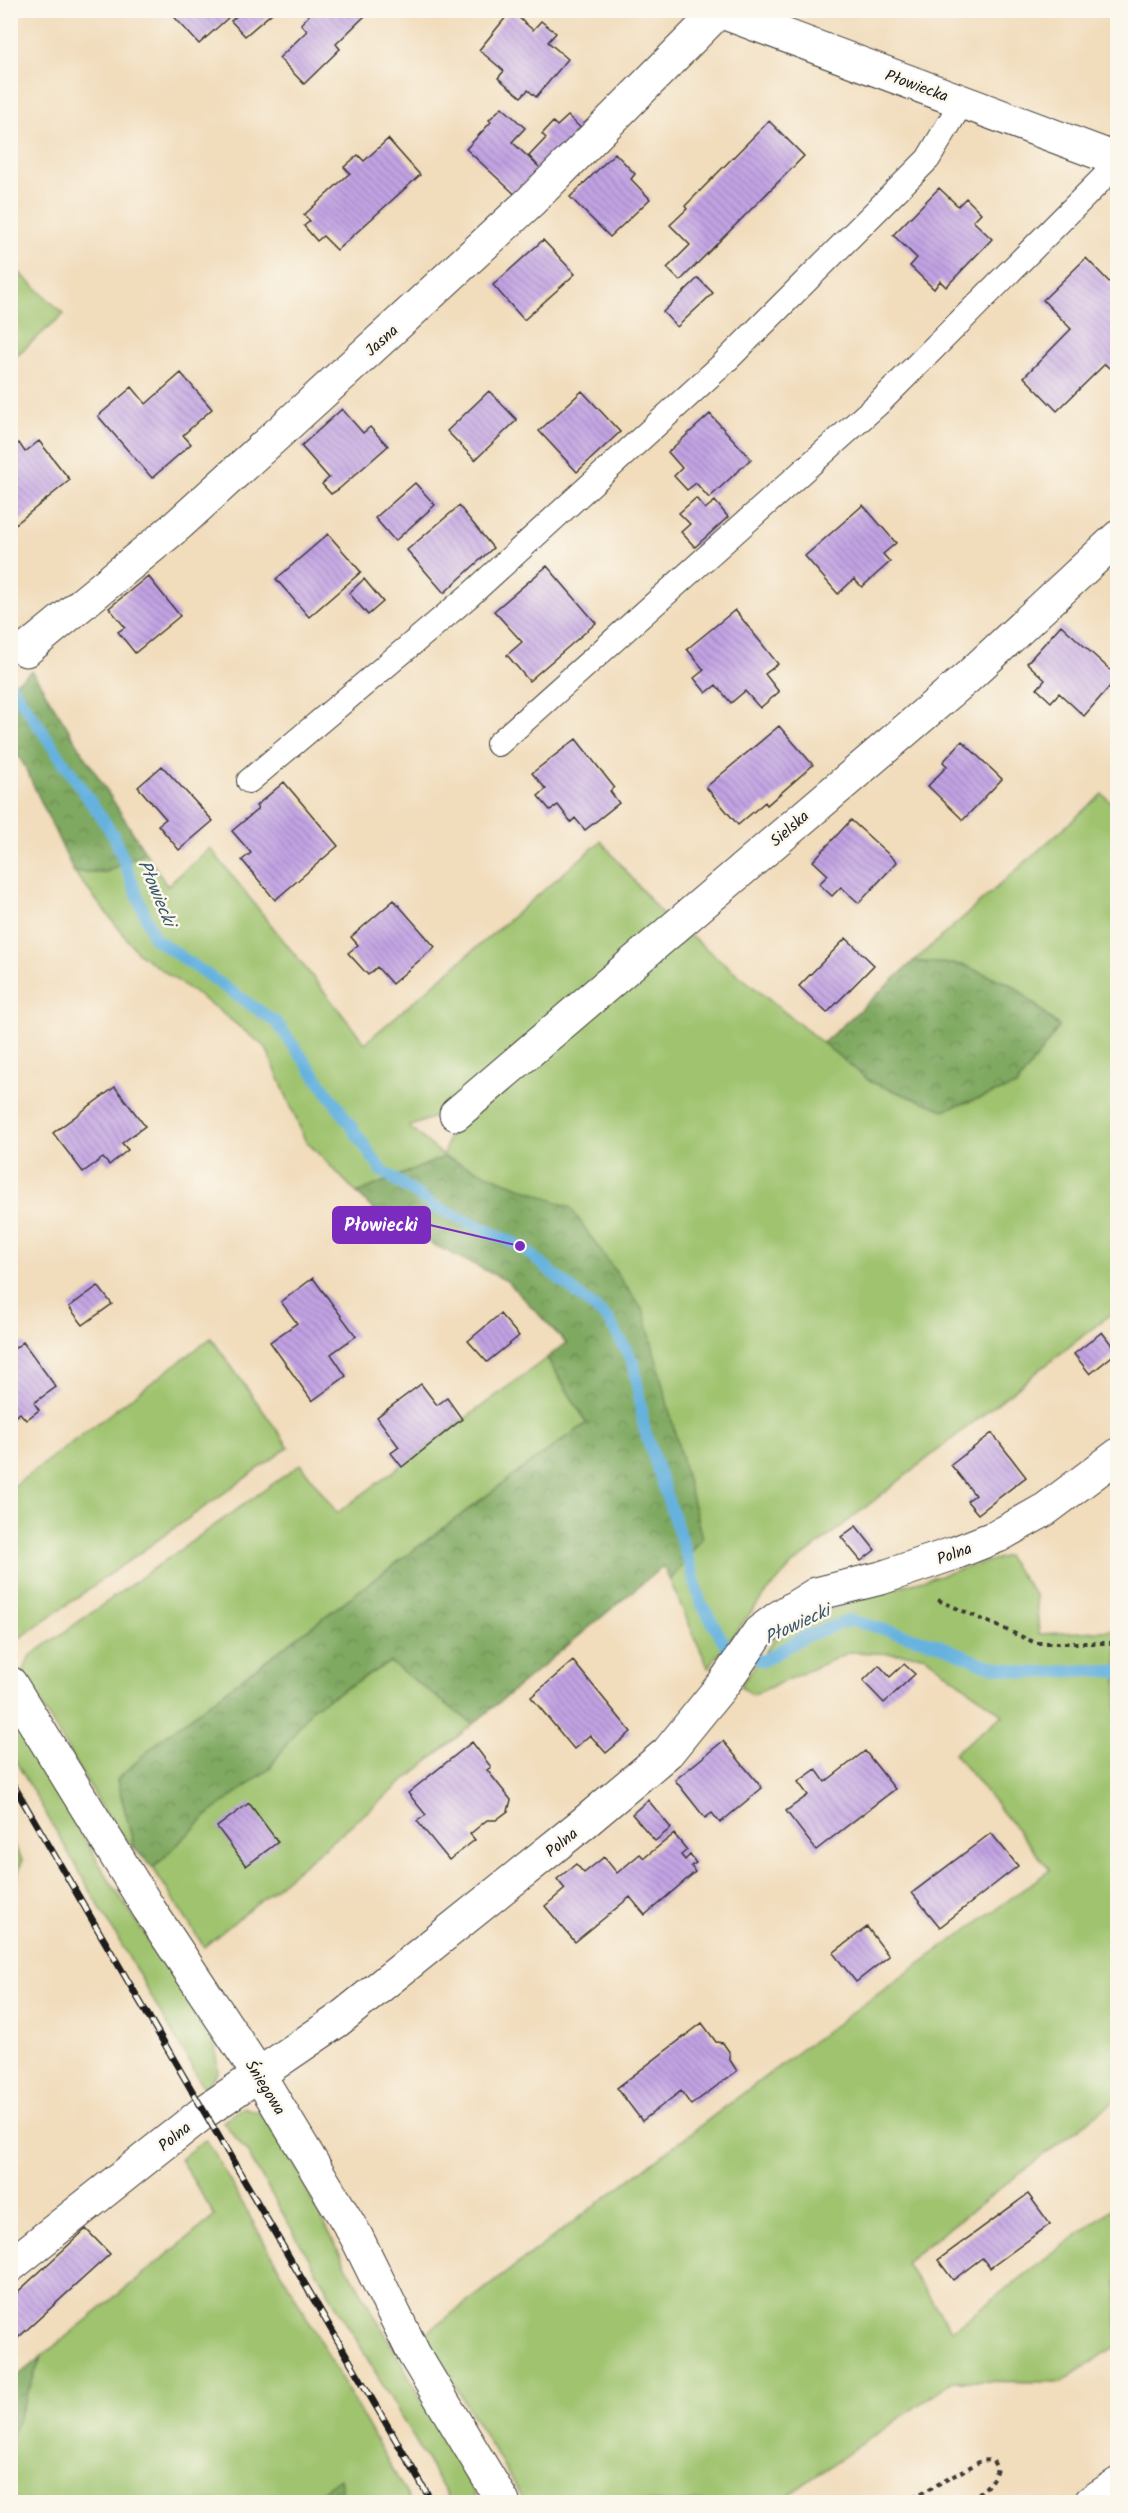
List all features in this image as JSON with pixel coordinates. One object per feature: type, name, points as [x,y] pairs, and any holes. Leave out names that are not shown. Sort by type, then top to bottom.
[{"type":"street","name":"Płowiecka","points":[[718,11],[1118,161]]},
{"type":"street","name":"Jasna","points":[[26,650],[178,525],[410,313],[531,201],[718,11]]},
{"type":"street","name":"Sielska","points":[[456,1114],[969,676],[1118,537]]},
{"type":"street","name":"Polna","points":[[10,2266],[204,2112],[347,2014],[668,1752],[724,1683],[759,1632],[779,1617],[816,1594],[881,1578],[998,1536],[1047,1509],[1118,1455]]},
{"type":"street","name":"Śniegowa","points":[[10,1683],[149,1909],[259,2075],[356,2236],[414,2354],[503,2502]]},
{"type":"street","points":[[1091,2502],[1118,2484]]},
{"type":"lane","points":[[249,781],[470,595],[724,363],[928,159],[962,102]]},
{"type":"lane","points":[[498,744],[880,402],[1118,161]]},
{"type":"path","points":[[934,1599],[1036,1643],[1118,1643]]},
{"type":"path","points":[[905,2502],[983,2460],[993,2461],[997,2468],[995,2476],[986,2488],[967,2502]]},
{"type":"green space","points":[[11,265],[64,314],[11,360]]},
{"type":"green space","points":[[32,671],[145,852],[106,872],[74,872],[23,763],[11,745],[11,686]]},
{"type":"green space","points":[[1102,794],[1118,808],[1117,1309],[791,1566],[763,1597],[708,1667],[670,1581],[702,1538],[444,1157],[357,1193],[305,1140],[266,1048],[217,1009],[138,953],[74,872],[106,872],[145,852],[167,886],[210,848],[365,1043],[601,841],[661,913],[669,919],[441,1114],[409,1127],[444,1156],[448,1137],[689,935],[871,1082],[1059,1026],[1014,986],[963,965],[914,961]]},
{"type":"green space","points":[[914,961],[963,965],[1014,986],[1059,1027],[1016,1086],[944,1110],[871,1082],[823,1043]]},
{"type":"green space","points":[[444,1157],[570,1207],[644,1312],[702,1538],[670,1581],[663,1566],[473,1724],[390,1662],[312,1708],[269,1769],[210,1813],[153,1868],[135,1849],[117,1780],[161,1739],[587,1423],[547,1358],[566,1343],[507,1281],[382,1219],[357,1193]]},
{"type":"green space","points":[[211,1338],[289,1447],[21,1637],[11,1641],[11,1488]]},
{"type":"green space","points":[[547,1358],[587,1423],[161,1739],[117,1780],[135,1849],[112,1824],[23,1674],[29,1657],[301,1464],[337,1513]]},
{"type":"green space","points":[[1006,1556],[1036,1596],[1039,1634],[1117,1630],[1117,2099],[905,2262],[952,2330],[1117,2205],[1117,2345],[1062,2382],[953,2381],[778,2502],[525,2502],[424,2335],[807,2045],[1050,1870],[954,1753],[1003,1715],[923,1655],[850,1652],[753,1695],[740,1686],[782,1629],[871,1595]]},
{"type":"green space","points":[[390,1662],[473,1724],[204,1947],[153,1868],[210,1813],[269,1769],[312,1708]]},
{"type":"green space","points":[[10,1714],[107,1877],[214,2038],[218,2072],[204,2088],[11,1753]]},
{"type":"green space","points":[[11,1839],[22,1860],[11,1890]]},
{"type":"green space","points":[[243,2107],[269,2116],[345,2263],[480,2502],[451,2502],[247,2152],[223,2122]]},
{"type":"green space","points":[[206,2139],[411,2502],[344,2502],[340,2479],[307,2502],[11,2502],[10,2439],[41,2357],[215,2216],[180,2159]]},
{"type":"green space","points":[[41,2357],[11,2439],[11,2381]]},
{"type":"green space","points":[[340,2478],[344,2502],[307,2502]]},
{"type":"building","points":[[168,10],[222,10],[228,18],[199,44]]},
{"type":"building","points":[[243,10],[270,10],[272,13],[245,36],[231,21]]},
{"type":"building","points":[[304,10],[371,10],[336,44],[340,49],[304,84],[279,58],[307,31],[301,24],[309,15]]},
{"type":"building","points":[[511,11],[533,30],[541,21],[556,33],[548,42],[568,59],[536,97],[528,90],[521,97],[498,78],[504,71],[479,50]]},
{"type":"building","points":[[502,107],[525,128],[512,142],[539,167],[529,156],[546,138],[542,134],[553,122],[557,126],[568,116],[586,133],[521,200],[466,149]]},
{"type":"building","points":[[769,121],[804,156],[680,281],[667,268],[690,245],[670,225],[687,209],[685,206]]},
{"type":"building","points":[[388,139],[420,175],[337,250],[323,236],[317,241],[304,226],[310,221],[304,215],[350,173],[344,167],[358,155],[364,161]]},
{"type":"building","points":[[615,153],[635,174],[631,179],[650,199],[610,237],[570,197]]},
{"type":"building","points":[[939,188],[958,206],[966,198],[981,213],[973,221],[992,239],[946,287],[940,281],[934,289],[910,266],[917,258],[893,235]]},
{"type":"building","points":[[543,240],[575,274],[524,320],[493,285]]},
{"type":"building","points":[[1086,258],[1118,291],[1118,360],[1109,368],[1105,364],[1057,411],[1024,377],[1071,329],[1043,300]]},
{"type":"building","points":[[698,278],[713,293],[677,327],[663,312]]},
{"type":"building","points":[[181,373],[212,409],[183,435],[191,444],[152,478],[98,416],[132,387],[146,404]]},
{"type":"building","points":[[489,391],[517,420],[475,460],[447,431]]},
{"type":"building","points":[[582,391],[620,432],[577,472],[539,431]]},
{"type":"building","points":[[342,409],[363,433],[370,427],[388,446],[331,494],[322,484],[329,478],[301,446]]},
{"type":"building","points":[[710,414],[751,459],[709,498],[696,483],[687,490],[674,476],[682,468],[668,452]]},
{"type":"building","points":[[39,441],[70,480],[12,527],[10,525],[10,450],[19,443],[25,452]]},
{"type":"building","points":[[415,483],[435,505],[395,541],[375,518]]},
{"type":"building","points":[[696,498],[705,509],[715,501],[728,517],[695,547],[681,532],[690,524],[679,513]]},
{"type":"building","points":[[863,505],[896,543],[883,554],[890,562],[862,587],[854,579],[838,594],[805,556]]},
{"type":"building","points":[[459,506],[493,548],[444,593],[407,550]]},
{"type":"building","points":[[328,534],[361,572],[309,617],[276,579]]},
{"type":"building","points":[[547,566],[596,623],[529,681],[507,655],[522,642],[494,611]]},
{"type":"building","points":[[148,576],[180,616],[135,653],[118,632],[125,627],[109,608]]},
{"type":"building","points":[[364,579],[383,602],[368,615],[349,593]]},
{"type":"building","points":[[735,610],[778,664],[765,674],[779,692],[760,708],[745,691],[731,703],[716,685],[706,693],[694,678],[704,670],[687,649]]},
{"type":"building","points":[[1061,625],[1118,677],[1084,716],[1059,693],[1051,702],[1037,689],[1045,680],[1027,663]]},
{"type":"building","points":[[779,726],[813,765],[767,805],[765,802],[738,825],[706,787]]},
{"type":"building","points":[[576,739],[614,787],[610,791],[619,803],[585,830],[575,818],[571,822],[558,805],[550,810],[538,796],[546,789],[532,773]]},
{"type":"building","points":[[962,741],[1002,779],[963,820],[928,786],[947,766],[943,762]]},
{"type":"building","points":[[162,766],[213,821],[179,850],[158,825],[166,819],[138,787]]},
{"type":"building","points":[[284,782],[338,846],[275,900],[242,860],[251,853],[232,831],[258,809],[256,806]]},
{"type":"building","points":[[851,820],[897,862],[859,903],[841,887],[832,896],[819,884],[828,875],[813,861]]},
{"type":"building","points":[[394,900],[435,947],[392,984],[377,967],[368,975],[348,953],[358,945],[351,937]]},
{"type":"building","points":[[846,938],[874,965],[827,1013],[799,986]]},
{"type":"building","points":[[115,1087],[145,1126],[122,1143],[128,1150],[109,1165],[103,1158],[83,1172],[53,1133]]},
{"type":"building","points":[[313,1278],[356,1336],[331,1354],[346,1376],[312,1401],[270,1342],[297,1323],[281,1302]]},
{"type":"building","points":[[98,1286],[112,1304],[83,1325],[69,1307]]},
{"type":"building","points":[[500,1314],[519,1336],[487,1362],[468,1341]]},
{"type":"building","points":[[1102,1332],[1117,1352],[1090,1374],[1074,1354]]},
{"type":"building","points":[[23,1342],[56,1387],[34,1403],[39,1410],[26,1420],[20,1413],[10,1420],[10,1352]]},
{"type":"building","points":[[421,1384],[437,1405],[447,1398],[462,1419],[402,1467],[391,1453],[399,1447],[377,1417]]},
{"type":"building","points":[[992,1433],[1026,1477],[978,1514],[967,1501],[975,1495],[951,1465]]},
{"type":"building","points":[[856,1526],[875,1550],[861,1561],[841,1537]]},
{"type":"building","points":[[573,1661],[631,1732],[606,1753],[590,1735],[574,1749],[531,1697]]},
{"type":"building","points":[[904,1664],[915,1674],[884,1703],[863,1681],[879,1665],[890,1677]]},
{"type":"building","points":[[723,1741],[762,1788],[720,1823],[712,1813],[705,1818],[675,1780]]},
{"type":"building","points":[[472,1742],[491,1767],[487,1770],[511,1800],[508,1811],[496,1820],[487,1820],[470,1834],[475,1840],[449,1860],[417,1821],[426,1815],[408,1793]]},
{"type":"building","points":[[865,1751],[895,1789],[816,1850],[786,1811],[808,1795],[798,1782],[816,1769],[825,1782]]},
{"type":"building","points":[[648,1800],[671,1828],[655,1841],[632,1814]]},
{"type":"building","points":[[249,1803],[278,1842],[246,1866],[217,1827]]},
{"type":"building","points":[[991,1833],[1018,1866],[940,1927],[912,1893]]},
{"type":"building","points":[[674,1834],[687,1850],[681,1855],[685,1860],[690,1855],[696,1863],[691,1866],[695,1872],[645,1915],[630,1897],[575,1942],[545,1906],[565,1889],[557,1879],[576,1864],[584,1873],[604,1857],[617,1873],[640,1854],[644,1858]]},
{"type":"building","points":[[867,1927],[889,1956],[856,1982],[833,1953]]},
{"type":"building","points":[[702,2023],[716,2042],[723,2043],[737,2071],[691,2105],[681,2091],[642,2121],[617,2088]]},
{"type":"building","points":[[1028,2194],[1050,2224],[990,2268],[982,2258],[953,2280],[938,2260]]},
{"type":"building","points":[[86,2229],[110,2254],[10,2345],[10,2299]]},
{"type":"waterway","name":"Płowiecki","points":[[10,684],[114,836],[154,938],[277,1023],[381,1170],[434,1206],[520,1246],[609,1320],[634,1364],[644,1428],[700,1601],[726,1646],[763,1661],[806,1636],[850,1620],[937,1644],[983,1664],[1027,1673],[1091,1670],[1118,1672]]},
{"type":"railway","points":[[10,1779],[432,2502]]},
{"type":"place","name":"Płowiecki","points":[[520,1246]]}]
